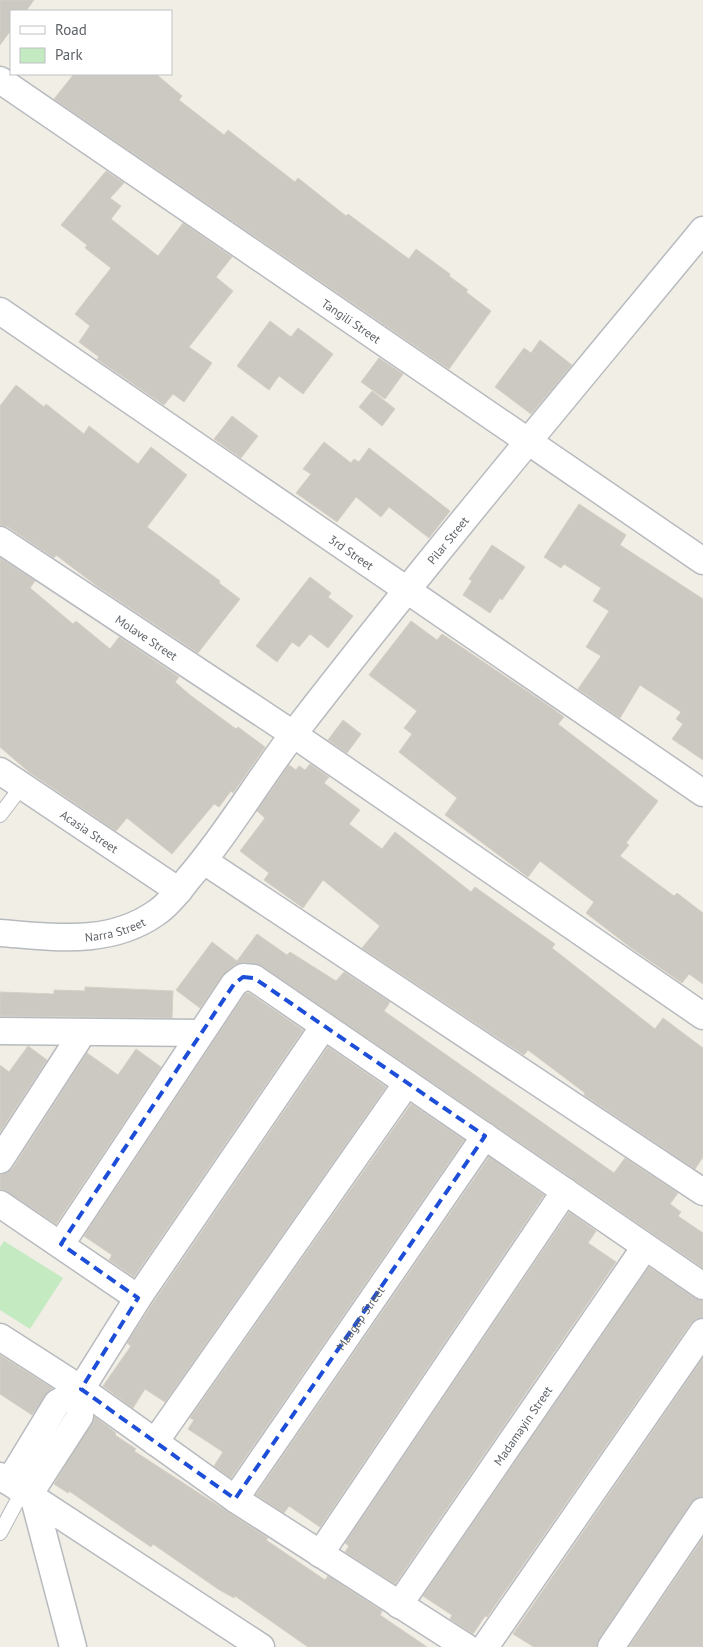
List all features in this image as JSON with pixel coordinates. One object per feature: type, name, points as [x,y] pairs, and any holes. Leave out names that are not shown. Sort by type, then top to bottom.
[{"type":"street","name":"Tangili Street","points":[[0,80],[703,561]]},
{"type":"street","name":"Pilar Street","points":[[204,861],[294,734],[407,591],[703,231]]},
{"type":"street","name":"3rd Street","points":[[0,311],[703,793]]},
{"type":"street","name":"Molave Street","points":[[0,540],[294,734],[703,1016]]},
{"type":"street","name":"Acasia Street","points":[[0,771],[179,891]]},
{"type":"street","name":"Narra Street","points":[[0,933],[67,938],[103,936],[130,929],[158,912],[179,891],[204,861]]},
{"type":"street","points":[[204,861],[703,1192]]},
{"type":"street","points":[[61,1244],[234,984],[243,977],[254,978],[703,1286]]},
{"type":"street","points":[[73,1647],[19,1489],[57,1403],[81,1389],[138,1298],[324,1026]]},
{"type":"street","points":[[0,1031],[201,1033]]},
{"type":"street","points":[[0,1160],[83,1032]]},
{"type":"street","points":[[154,1442],[407,1083]]},
{"type":"street","name":"Maagap Street","points":[[235,1499],[485,1136]]},
{"type":"street","points":[[320,1554],[565,1191]]},
{"type":"street","points":[[0,1204],[138,1298]]},
{"type":"street","name":"Madamayin Street","points":[[399,1605],[644,1247]]},
{"type":"street","points":[[485,1647],[703,1332]]},
{"type":"street","points":[[0,1337],[81,1389],[235,1499],[466,1647]]},
{"type":"street","points":[[19,1489],[262,1647]]},
{"type":"street","points":[[611,1647],[703,1511]]},
{"type":"lane","points":[[0,816],[22,786]]},
{"type":"lane","points":[[0,1533],[19,1489]]},
{"type":"highlighted area","points":[[243,977],[254,978],[485,1136],[235,1499],[81,1389],[138,1298],[61,1244],[234,984]]},
{"type":"green space","points":[[4,1241],[63,1278],[30,1329],[0,1310],[0,1247]]},
{"type":"building","points":[[0,0],[34,0],[27,10],[10,10],[10,31],[0,45]]},
{"type":"building","points":[[73,75],[157,75],[182,96],[179,100],[224,135],[228,130],[295,182],[298,178],[346,216],[348,214],[409,259],[416,249],[450,274],[449,276],[468,290],[466,292],[491,311],[449,369],[54,99]]},
{"type":"building","points":[[106,171],[124,183],[110,198],[121,206],[111,219],[158,256],[183,223],[232,257],[216,277],[233,291],[189,347],[212,363],[184,402],[173,394],[164,405],[97,359],[99,357],[79,342],[90,326],[75,314],[111,268],[85,248],[87,245],[61,225]]},
{"type":"building","points":[[270,321],[291,337],[298,328],[333,354],[303,394],[279,376],[269,390],[237,366]]},
{"type":"building","points":[[540,340],[572,365],[531,414],[495,387],[524,348],[531,353]]},
{"type":"building","points":[[379,358],[403,374],[385,399],[361,382]]},
{"type":"building","points":[[16,385],[44,407],[46,404],[84,434],[89,426],[138,464],[151,447],[187,475],[147,527],[220,581],[219,583],[240,599],[198,653],[97,586],[56,555],[54,558],[8,527],[0,525],[0,406]]},
{"type":"building","points":[[372,391],[395,409],[382,426],[359,407]]},
{"type":"building","points":[[232,416],[258,436],[241,458],[214,439]]},
{"type":"building","points":[[324,442],[351,463],[354,459],[359,462],[369,448],[450,511],[429,538],[389,507],[381,517],[356,497],[337,522],[296,493],[311,474],[303,469]]},
{"type":"building","points":[[579,504],[626,535],[620,545],[703,599],[703,760],[672,739],[683,724],[676,719],[681,712],[640,685],[620,718],[578,689],[601,656],[586,647],[609,611],[593,601],[601,588],[564,564],[561,568],[544,557]]},
{"type":"building","points":[[492,545],[525,567],[502,600],[500,598],[490,613],[463,595],[472,581],[469,579]]},
{"type":"building","points":[[0,558],[35,581],[30,588],[73,624],[76,621],[110,649],[119,637],[179,677],[175,682],[190,695],[236,729],[238,727],[265,747],[233,793],[231,791],[219,807],[214,804],[172,854],[127,818],[116,831],[29,772],[0,747]]},
{"type":"building","points":[[310,577],[331,593],[328,597],[353,616],[328,648],[310,634],[299,647],[292,642],[277,662],[256,646]]},
{"type":"building","points":[[411,621],[437,640],[442,634],[552,708],[564,717],[558,724],[658,801],[626,843],[629,845],[620,856],[674,896],[677,893],[703,913],[703,984],[689,974],[682,983],[630,947],[586,913],[594,902],[540,861],[528,877],[445,815],[457,798],[399,752],[412,734],[404,728],[417,711],[369,675]]},
{"type":"building","points":[[343,720],[361,734],[347,753],[328,740]]},
{"type":"building","points":[[310,764],[329,777],[324,783],[360,810],[349,824],[382,849],[395,832],[471,892],[475,887],[555,944],[552,948],[655,1029],[663,1018],[703,1048],[703,1157],[695,1169],[584,1095],[585,1093],[528,1050],[524,1055],[362,948],[380,926],[323,880],[303,908],[264,880],[269,873],[240,851],[265,818],[257,811],[289,765],[296,770],[299,766],[305,770]]},
{"type":"building","points":[[257,934],[287,955],[290,952],[336,981],[344,972],[390,1002],[384,1011],[614,1173],[625,1158],[678,1193],[670,1204],[681,1212],[678,1216],[703,1233],[703,1268],[262,966],[244,962],[234,965],[222,976],[200,1008],[176,990],[212,942],[237,961]]},
{"type":"building","points":[[85,987],[173,991],[172,1018],[0,1016],[0,992],[54,994],[54,990],[85,991]]},
{"type":"building","points":[[249,993],[303,1030],[134,1277],[109,1260],[112,1255],[84,1236],[245,994]]},
{"type":"building","points":[[28,1046],[47,1060],[0,1132],[0,1065],[9,1072]]},
{"type":"building","points":[[328,1047],[386,1087],[165,1402],[145,1389],[133,1408],[103,1386],[131,1346],[127,1343],[151,1306]]},
{"type":"building","points":[[136,1049],[161,1067],[56,1224],[8,1192],[0,1189],[0,1175],[7,1173],[13,1168],[87,1053],[118,1075]]},
{"type":"building","points":[[411,1104],[464,1140],[231,1478],[214,1466],[223,1452],[188,1429],[194,1420],[190,1418]]},
{"type":"building","points":[[489,1157],[544,1195],[320,1527],[289,1506],[284,1513],[256,1495]]},
{"type":"building","points":[[569,1212],[596,1231],[588,1243],[616,1262],[395,1584],[345,1552],[349,1546],[345,1543]]},
{"type":"building","points":[[649,1267],[695,1298],[703,1301],[703,1317],[691,1323],[487,1617],[485,1616],[473,1634],[450,1619],[452,1615],[423,1596]]},
{"type":"building","points":[[0,1355],[52,1388],[32,1415],[0,1394]]},
{"type":"building","points":[[703,1358],[703,1496],[696,1498],[691,1503],[599,1639],[596,1647],[534,1647],[513,1634]]},
{"type":"building","points":[[95,1417],[116,1433],[115,1435],[136,1449],[134,1451],[268,1538],[266,1540],[325,1580],[328,1576],[382,1611],[380,1615],[427,1647],[308,1647],[235,1596],[234,1598],[218,1589],[153,1544],[151,1547],[69,1491],[68,1493],[54,1484]]},
{"type":"building","points":[[703,1538],[703,1647],[629,1647]]}]
